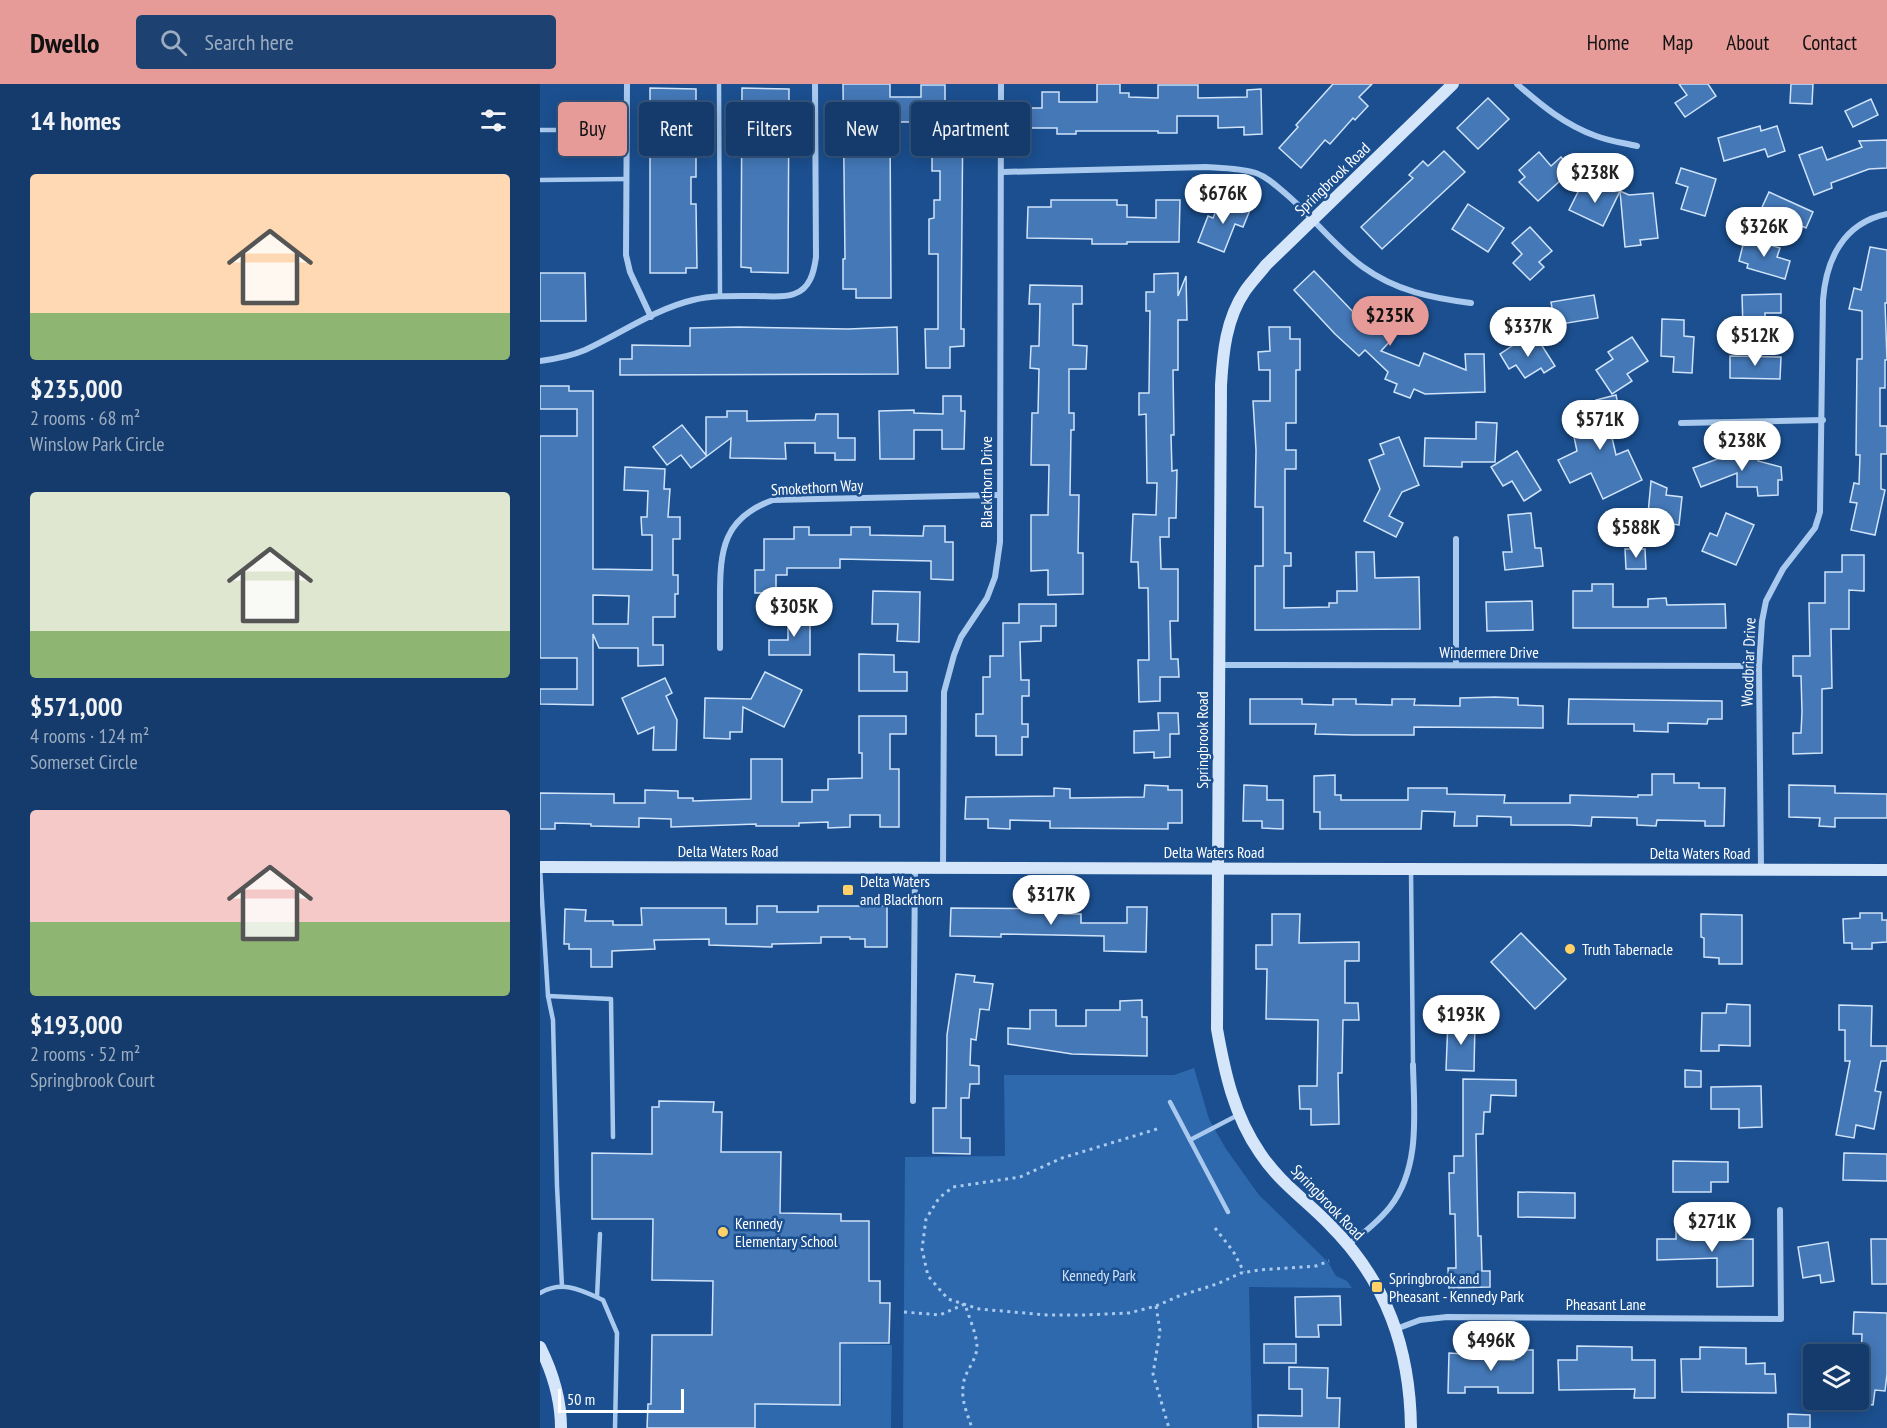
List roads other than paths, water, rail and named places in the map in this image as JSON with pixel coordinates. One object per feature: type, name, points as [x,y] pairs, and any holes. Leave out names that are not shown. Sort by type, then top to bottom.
[{"type":"street","points":[[627,84],[627,102]]},
{"type":"street","points":[[540,361],[583,351],[683,303],[720,296],[779,296],[795,294],[805,288],[813,276],[816,257],[815,84]]},
{"type":"street","name":"Blackthorn Drive","points":[[943,868],[944,692],[961,637],[987,598],[995,577],[1000,542],[1001,84]]},
{"type":"street","name":"Springbrook Road","points":[[1411,1428],[1409,1382],[1405,1360],[1396,1329],[1377,1287],[1349,1244],[1289,1188],[1260,1154],[1240,1114],[1226,1078],[1217,1029],[1221,385],[1223,351],[1230,321],[1244,292],[1266,265],[1453,84]]},
{"type":"street","points":[[1516,84],[1542,107],[1569,124],[1596,136],[1637,146]]},
{"type":"street","points":[[627,156],[626,255],[630,272],[651,317]]},
{"type":"street","points":[[1002,172],[1234,168],[1257,174],[1274,184],[1362,267],[1399,288],[1435,298],[1471,303]]},
{"type":"street","name":"Woodbriar Drive","points":[[1761,869],[1759,666],[1762,621],[1766,601],[1783,569],[1815,528],[1820,512],[1824,281],[1836,251],[1856,229],[1887,214]]},
{"type":"street","points":[[1681,423],[1822,420]]},
{"type":"street","name":"Smokethorn Way","points":[[720,648],[722,550],[728,535],[736,524],[758,505],[773,500],[999,495]]},
{"type":"street","points":[[1456,539],[1456,665]]},
{"type":"street","name":"Windermere Drive","points":[[1219,665],[1759,666]]},
{"type":"street","name":"Delta Waters Road","points":[[540,867],[1887,870]]},
{"type":"street","points":[[913,1101],[915,868]]},
{"type":"street","points":[[1349,1244],[1371,1227],[1391,1206],[1406,1179],[1413,1150],[1413,1065]]},
{"type":"street","name":"Pheasant Lane","points":[[1396,1329],[1420,1320],[1447,1317],[1781,1319],[1780,1210]]},
{"type":"street","points":[[540,1347],[551,1369],[558,1393],[561,1428]]},
{"type":"lane","points":[[719,84],[720,296]]},
{"type":"lane","points":[[540,130],[558,130]]},
{"type":"lane","points":[[540,180],[627,179]]},
{"type":"lane","points":[[540,867],[548,996],[553,1020],[562,1287]]},
{"type":"lane","points":[[1411,869],[1413,1065]]},
{"type":"lane","points":[[548,996],[611,999],[613,1137]]},
{"type":"lane","points":[[1170,1102],[1228,1212]]},
{"type":"lane","points":[[1190,1140],[1240,1114]]},
{"type":"lane","points":[[597,1297],[600,1234]]},
{"type":"lane","points":[[540,1293],[551,1287],[574,1287],[603,1300],[617,1333],[615,1428]]},
{"type":"place","name":"Delta Waters and Blackthorn","points":[[848,890]]},
{"type":"place","name":"Truth Tabernacle","points":[[1570,949]]},
{"type":"place","name":"Kennedy Elementary School","points":[[723,1232]]},
{"type":"place","name":"Springbrook and Pheasant - Kennedy Park","points":[[1377,1287]]},
{"type":"park label","name":"Kennedy Park","points":[[1099,1275]]}]
